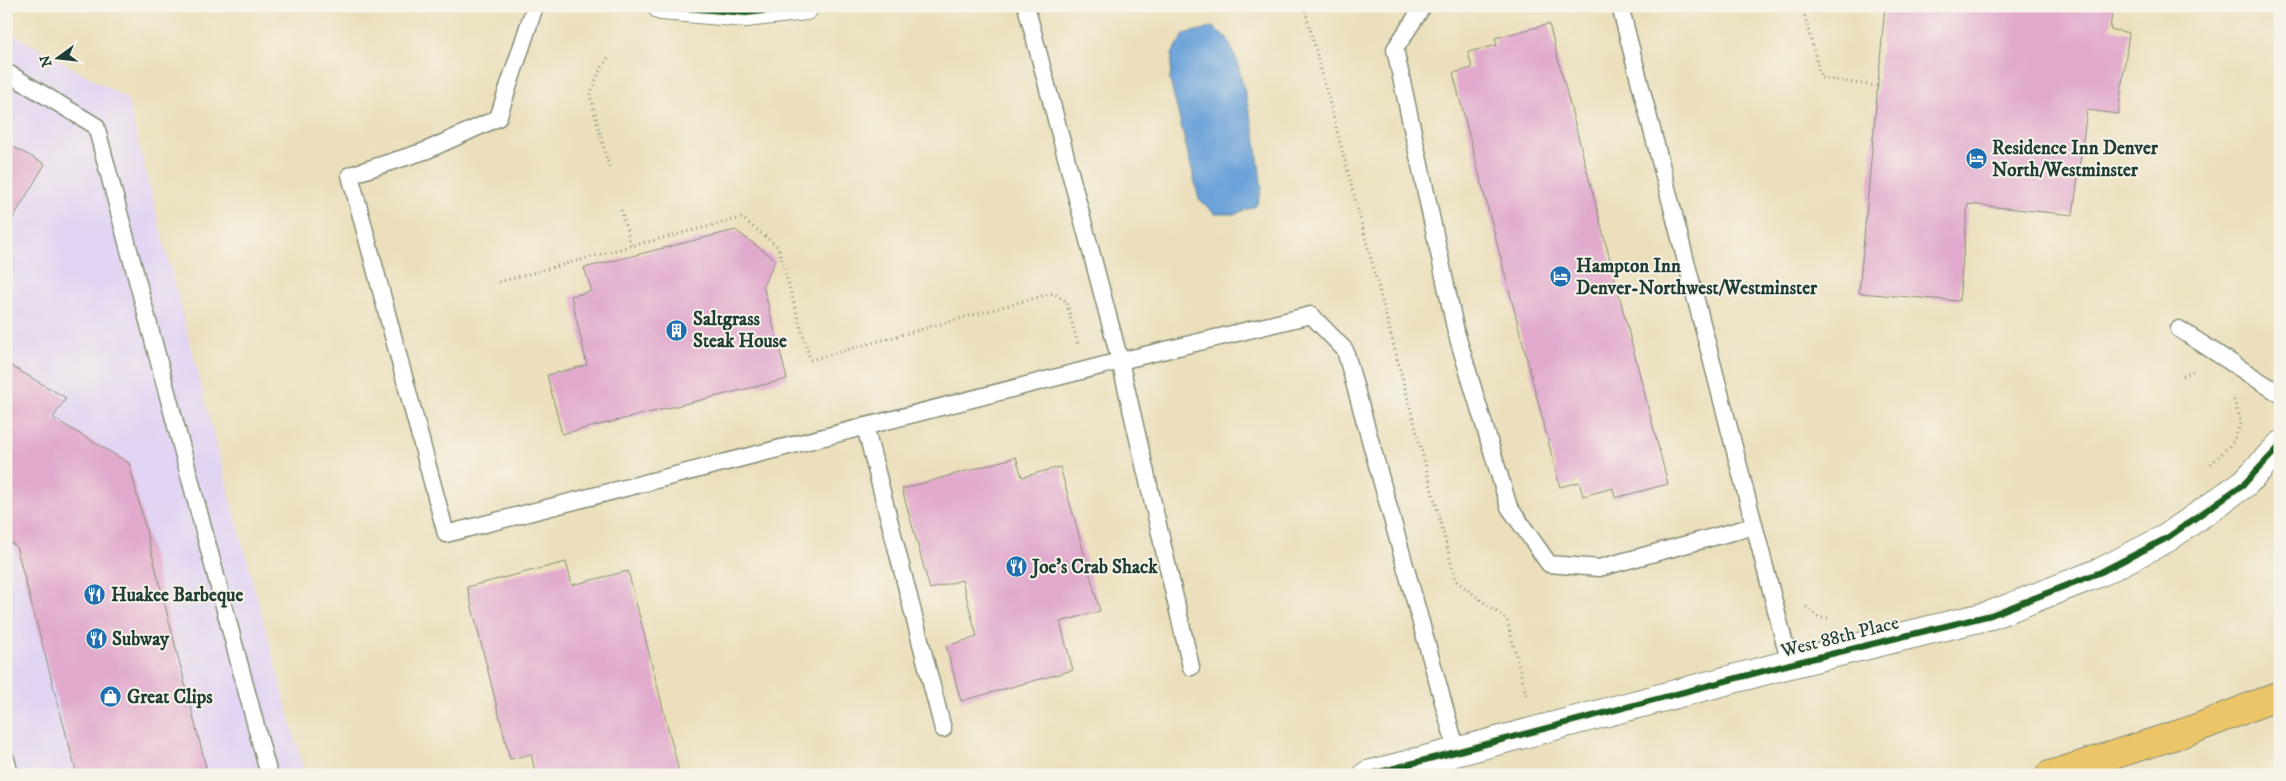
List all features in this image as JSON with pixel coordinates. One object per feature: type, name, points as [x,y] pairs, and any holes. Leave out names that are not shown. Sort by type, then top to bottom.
[{"type":"highway","points":[[2050,775],[2192,730],[2280,695]]},
{"type":"street","points":[[662,6],[746,13],[805,6]]},
{"type":"street","name":"West 88th Place","points":[[1368,775],[1790,664],[1991,615],[2102,572],[2166,538],[2245,483],[2280,446]]},
{"type":"lane","points":[[535,6],[498,118],[425,151],[350,175],[446,534],[1120,361],[1311,315],[1345,350],[1457,752]]},
{"type":"lane","points":[[1026,6],[1120,361],[1191,667]]},
{"type":"lane","points":[[1423,6],[1395,50],[1456,332],[1509,507],[1549,564],[1599,568],[1754,526]]},
{"type":"lane","points":[[1620,6],[1790,664]]},
{"type":"lane","points":[[6,72],[96,126],[269,775]]},
{"type":"lane","points":[[2179,329],[2280,394]]},
{"type":"lane","points":[[865,426],[944,729]]},
{"type":"lane","points":[[6,759],[10,775]]},
{"type":"path","points":[[1304,6],[1456,581],[1507,620],[1527,698],[1543,730]]},
{"type":"path","points":[[1802,6],[1821,78],[1877,86]]},
{"type":"path","points":[[608,58],[598,72],[590,95],[608,167]]},
{"type":"path","points":[[621,210],[631,246]]},
{"type":"path","points":[[499,282],[742,218],[778,247],[810,360],[1053,293],[1066,301],[1078,344]]},
{"type":"path","points":[[2183,376],[2192,371],[2198,371]]},
{"type":"path","points":[[2205,470],[2233,442],[2241,423],[2236,403],[2230,395]]},
{"type":"path","points":[[1804,601],[1806,609],[1819,618],[1838,618]]},
{"type":"shaded area","points":[[6,30],[127,99],[217,448],[305,775],[6,775]]},
{"type":"water","points":[[1213,27],[1227,38],[1237,61],[1255,135],[1262,189],[1256,206],[1235,214],[1215,214],[1199,199],[1170,80],[1172,54],[1184,34]]},
{"type":"building","name":"Residence Inn Denver North/Westminster","points":[[1885,6],[2113,6],[2110,29],[2129,33],[2118,114],[2087,110],[2073,215],[1968,204],[1959,301],[1859,293]]},
{"type":"building","name":"Hampton Inn Denver-Northwest/Westminster","points":[[1549,24],[1668,484],[1615,498],[1613,488],[1583,496],[1579,482],[1560,487],[1453,73],[1472,68],[1468,52],[1497,45],[1495,38]]},
{"type":"building","points":[[6,143],[45,164],[6,230]]},
{"type":"building","name":"Saltgrass Steak House","points":[[735,230],[776,260],[763,285],[787,379],[562,434],[547,375],[587,365],[571,296],[592,291],[584,268]]},
{"type":"building","points":[[6,363],[66,398],[53,418],[129,463],[208,775],[77,775],[16,546],[6,540]]},
{"type":"building","points":[[1016,457],[1022,477],[1060,467],[1100,611],[1060,622],[1073,670],[961,701],[946,646],[977,637],[962,580],[930,589],[902,489]]},
{"type":"building","points":[[566,562],[572,585],[628,571],[680,775],[536,775],[531,754],[510,759],[467,587]]},
{"type":"cycle path","points":[[662,6],[746,13],[805,6]]},
{"type":"cycle path","points":[[1368,775],[1790,664],[1991,615],[2101,572],[2167,538],[2245,483],[2280,446]]},
{"type":"place","name":"Residence Inn Denver North/Westminster","points":[[1976,159]]},
{"type":"place","name":"Hampton Inn Denver-Northwest/Westminster","points":[[1560,277]]},
{"type":"place","name":"Saltgrass Steak House","points":[[677,330]]},
{"type":"place","name":"Joe's Crab Shack","points":[[1016,567]]},
{"type":"place","name":"Huakee Barbeque","points":[[95,595]]},
{"type":"place","name":"Subway","points":[[96,639]]},
{"type":"place","name":"Great Clips","points":[[111,697]]}]
